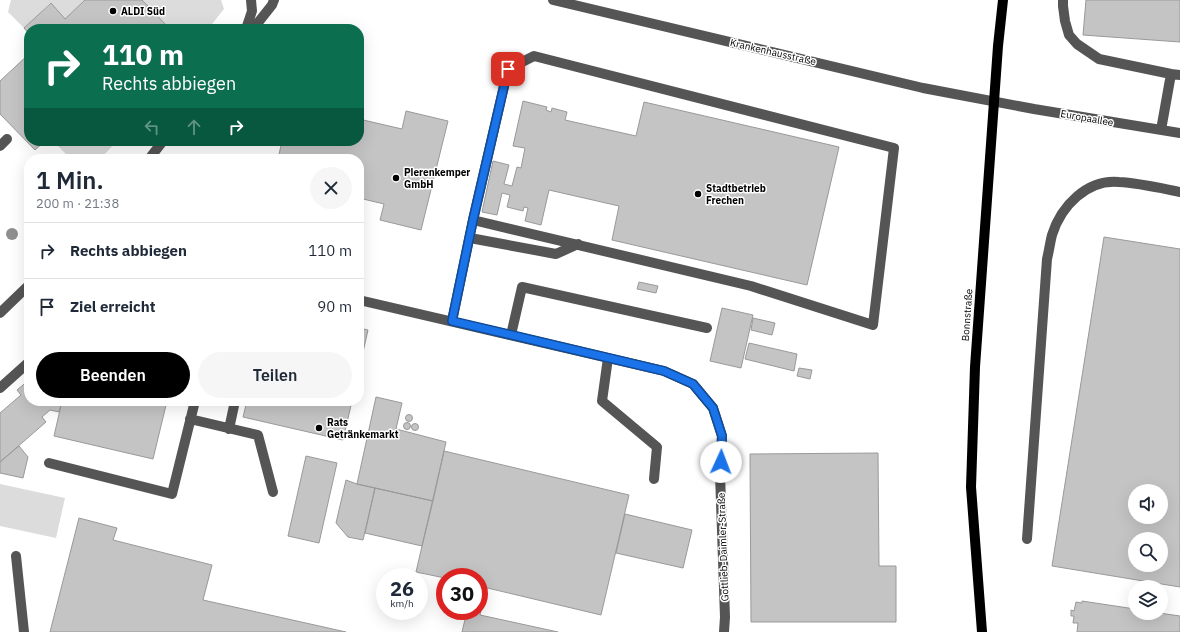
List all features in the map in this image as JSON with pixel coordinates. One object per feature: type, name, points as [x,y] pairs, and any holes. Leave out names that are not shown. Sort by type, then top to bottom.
[{"type":"main road","name":"Bonnstraße","points":[[982,632],[971,487],[975,367],[998,46],[1003,0]]},
{"type":"street","points":[[248,24],[252,11],[251,0]]},
{"type":"street","points":[[257,24],[272,5],[274,0]]},
{"type":"street","name":"Krankenhausstraße","points":[[553,0],[923,88],[994,101]]},
{"type":"street","points":[[1063,0],[1064,20],[1069,35],[1077,44],[1099,59],[1175,74],[1161,130]]},
{"type":"street","points":[[452,321],[473,220],[508,69],[534,56],[894,148],[873,325],[751,286],[473,220]]},
{"type":"street","name":"Europaallee","points":[[994,101],[1180,133]]},
{"type":"street","points":[[153,154],[160,146]]},
{"type":"street","points":[[1027,539],[1048,259],[1052,234],[1061,214],[1072,200],[1087,189],[1102,183],[1118,182],[1180,192]]},
{"type":"street","points":[[470,238],[556,254],[578,244]]},
{"type":"street","points":[[512,335],[522,287],[707,328]]},
{"type":"street","points":[[0,313],[24,290]]},
{"type":"street","name":"Gottlieb-Daimler-Straße","points":[[364,301],[664,371],[693,384],[713,408],[722,436],[720,474],[725,617],[724,632]]},
{"type":"street","points":[[608,358],[602,401],[656,447],[654,479]]},
{"type":"street","points":[[0,388],[24,366]]},
{"type":"street","points":[[48,463],[172,494],[194,406]]},
{"type":"street","points":[[229,429],[233,406]]},
{"type":"street","points":[[190,419],[258,435],[273,492]]},
{"type":"street","points":[[16,556],[24,632]]},
{"type":"shaded area","points":[[11,0],[85,0],[65,19],[50,3],[28,24],[24,24],[24,28],[8,12]]},
{"type":"shaded area","points":[[142,0],[221,0],[224,9],[212,24],[165,24]]},
{"type":"shaded area","points":[[58,146],[112,146],[105,154],[66,154]]},
{"type":"shaded area","points":[[0,484],[65,498],[56,538],[0,526]]},
{"type":"building","name":"ALDI Süd","points":[[85,0],[142,0],[165,24],[28,24],[51,3],[65,19]]},
{"type":"building","points":[[1086,0],[1180,0],[1180,42],[1083,35]]},
{"type":"building","points":[[24,59],[24,139],[0,114],[0,81]]},
{"type":"building","name":"Stadtbetrieb Frechen","points":[[523,101],[547,107],[546,110],[551,112],[552,108],[567,112],[565,120],[636,136],[644,102],[839,147],[807,285],[612,240],[619,206],[549,190],[541,225],[525,221],[528,208],[524,207],[523,211],[507,207],[510,195],[502,193],[497,215],[482,212],[493,161],[509,165],[504,184],[512,186],[517,167],[521,168],[525,148],[513,146]]},
{"type":"building","name":"Pierenkemper GmbH","points":[[406,111],[448,121],[421,230],[380,220],[384,204],[364,199],[364,154],[279,154],[281,146],[364,146],[364,120],[402,129]]},
{"type":"building","points":[[31,146],[39,146],[35,150]]},
{"type":"building","points":[[1104,237],[1180,249],[1180,587],[1168,585],[1168,580],[1137,580],[1052,566]]},
{"type":"building","points":[[639,282],[658,286],[656,293],[637,289]]},
{"type":"building","points":[[722,308],[753,315],[741,368],[710,361]]},
{"type":"building","points":[[753,318],[775,323],[772,335],[751,330]]},
{"type":"building","points":[[364,329],[368,330],[364,348]]},
{"type":"building","points":[[749,343],[797,354],[794,371],[745,359]]},
{"type":"building","points":[[799,368],[812,370],[810,379],[797,376]]},
{"type":"building","points":[[24,384],[24,406],[61,406],[59,412],[50,410],[42,417],[46,422],[0,462],[0,413],[21,395],[17,390]]},
{"type":"building","points":[[376,397],[402,403],[396,429],[446,442],[433,501],[357,484]]},
{"type":"building","points":[[61,406],[166,406],[153,459],[54,436]]},
{"type":"building","name":"Rats Getränkemarkt","points":[[246,406],[351,406],[343,440],[243,417]]},
{"type":"building","points":[[409,415],[412,418],[409,421],[406,418]]},
{"type":"building","points":[[407,423],[410,426],[407,429],[404,426]]},
{"type":"building","points":[[415,424],[418,427],[415,430],[412,427]]},
{"type":"building","points":[[19,446],[28,457],[23,478],[0,473],[0,462]]},
{"type":"building","points":[[444,451],[629,495],[601,615],[488,588],[488,568],[436,568],[436,576],[428,574],[428,568],[417,568]]},
{"type":"building","points":[[878,453],[879,566],[896,566],[896,622],[751,622],[750,454]]},
{"type":"building","points":[[306,456],[337,463],[319,543],[288,536]]},
{"type":"building","points":[[346,480],[375,488],[363,540],[348,537],[336,523]]},
{"type":"building","points":[[375,488],[433,501],[422,546],[365,533]]},
{"type":"building","points":[[625,514],[692,530],[683,568],[616,553]]},
{"type":"building","points":[[79,518],[117,528],[113,540],[212,565],[203,600],[346,632],[50,632]]},
{"type":"building","points":[[1082,601],[1128,608],[1128,620],[1168,620],[1168,614],[1180,616],[1180,632],[1077,632],[1078,623],[1073,623],[1074,616],[1071,616],[1071,610],[1074,611],[1076,602],[1082,603]]},
{"type":"building","points":[[488,617],[558,632],[462,632],[465,620],[488,620]]},
{"type":"place","name":"ALDI Süd","points":[[113,11]]},
{"type":"place","name":"Pierenkemper GmbH","points":[[396,178]]},
{"type":"place","name":"Stadtbetrieb Frechen","points":[[698,194]]},
{"type":"place","name":"Rats Getränkemarkt","points":[[319,428]]},
{"type":"route","points":[[508,69],[473,220],[452,321],[664,371],[693,384],[713,408],[722,436],[721,462]]}]
